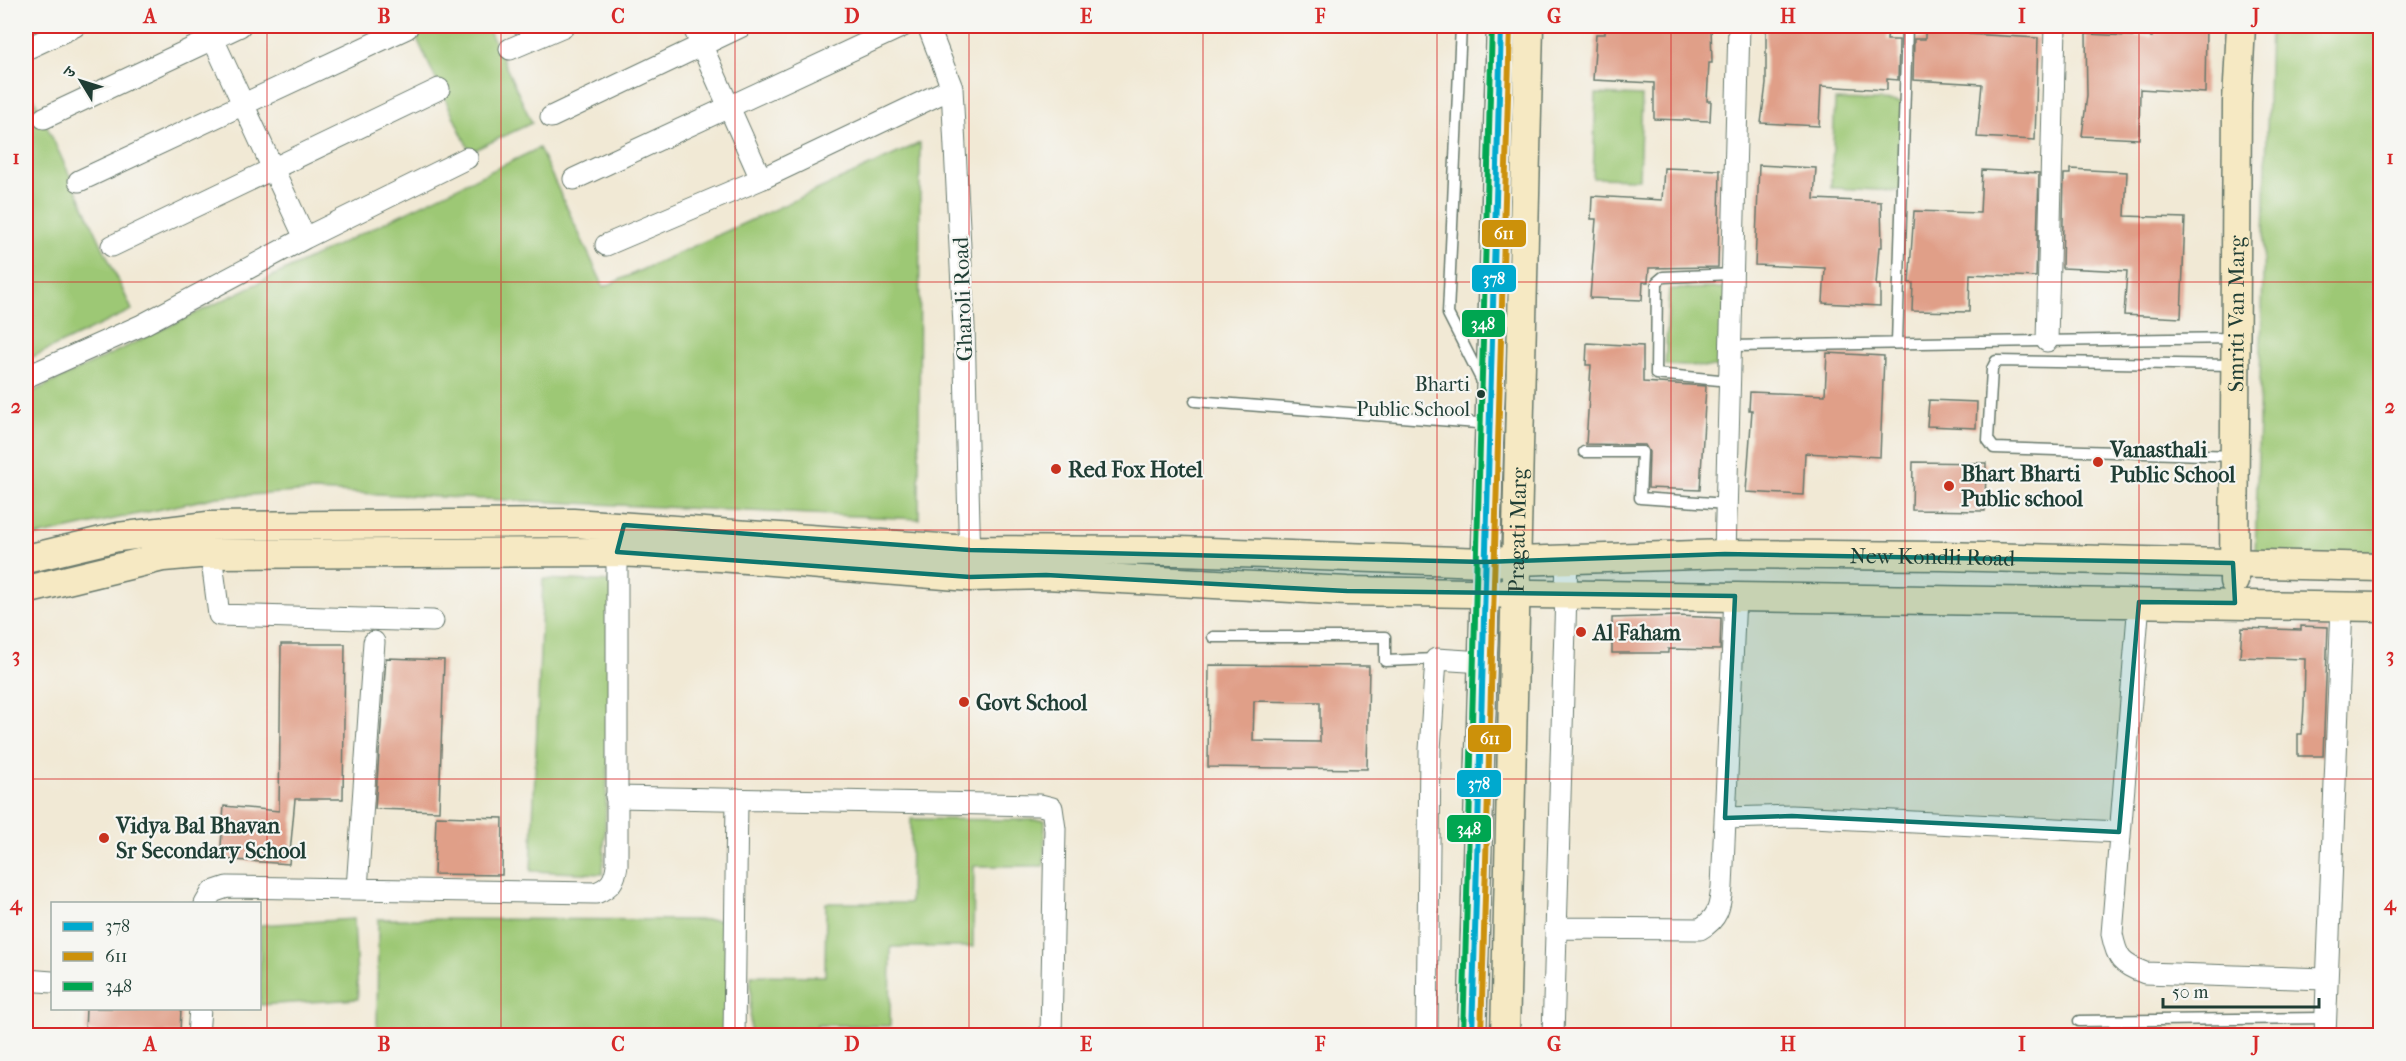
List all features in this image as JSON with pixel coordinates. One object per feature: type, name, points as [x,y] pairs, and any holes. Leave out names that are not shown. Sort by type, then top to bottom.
[{"type":"street","points":[[26,50],[75,26]]},
{"type":"street","points":[[44,118],[210,32],[240,26]]},
{"type":"street","points":[[510,49],[564,26]]},
{"type":"street","points":[[550,117],[698,35],[742,26]]},
{"type":"street","points":[[574,179],[903,26]]},
{"type":"street","name":"Gharoli Road","points":[[928,26],[952,88],[964,326],[970,563]]},
{"type":"street","name":"Pragati Marg","points":[[1472,1035],[1501,26]]},
{"type":"street","name":"Pragati Marg","points":[[1505,1035],[1529,26]]},
{"type":"street","points":[[1725,554],[1739,26]]},
{"type":"street","points":[[2047,341],[2055,26]]},
{"type":"street","name":"Smriti Van Marg","points":[[2235,603],[2233,563],[2237,102],[2241,26]]},
{"type":"street","points":[[79,181],[407,28]]},
{"type":"street","points":[[210,32],[305,238]]},
{"type":"street","points":[[698,35],[761,179]]},
{"type":"street","points":[[606,245],[761,179],[952,88]]},
{"type":"street","points":[[112,246],[439,89]]},
{"type":"street","points":[[26,377],[142,325],[305,238],[467,158]]},
{"type":"street","points":[[26,559],[118,537],[208,526],[561,523],[624,525],[970,563]]},
{"type":"street","points":[[206,902],[212,892],[228,887],[596,892],[606,889],[615,880],[617,865],[617,552],[624,525]]},
{"type":"street","name":"New Kondli Road","points":[[970,563],[1180,551],[1484,562],[1725,554],[2380,567]]},
{"type":"street","points":[[26,590],[162,557],[211,554],[617,552],[970,563]]},
{"type":"street","points":[[211,554],[219,615],[434,621]]},
{"type":"street","points":[[1553,1035],[1564,593],[1567,558]]},
{"type":"street","name":"New Kondli Road","points":[[970,563],[1046,575],[1347,591],[2380,607]]},
{"type":"street","points":[[1556,928],[1681,930],[1700,929],[1711,923],[1720,904],[1735,596]]},
{"type":"street","points":[[2139,602],[2112,934],[2116,955],[2129,967],[2145,973],[2326,979]]},
{"type":"street","points":[[2325,1027],[2342,606]]},
{"type":"street","points":[[357,889],[374,642]]},
{"type":"street","points":[[1427,1035],[1430,750],[1436,659],[1483,662]]},
{"type":"street","points":[[616,797],[1040,805],[1052,808],[1055,829],[1051,1035]]},
{"type":"street","points":[[734,1035],[737,800]]},
{"type":"street","points":[[1725,818],[1792,816],[2119,832]]},
{"type":"street","points":[[26,980],[51,982]]},
{"type":"street","points":[[198,1035],[200,1010]]},
{"type":"lane","points":[[1195,400],[1490,411],[1448,314],[1461,26]]},
{"type":"lane","points":[[1898,343],[1907,26]]},
{"type":"lane","points":[[1730,381],[1656,374],[1656,282],[1663,277],[1734,274]]},
{"type":"lane","points":[[1732,345],[2047,341],[2236,351]]},
{"type":"lane","points":[[2235,456],[1994,448],[1988,440],[1992,369],[1996,360],[2236,351]]},
{"type":"lane","points":[[1584,452],[1642,452],[1640,498],[1727,504]]},
{"type":"lane","points":[[1213,637],[1385,637],[1385,661],[1436,659]]},
{"type":"lane","points":[[2079,1021],[2325,1027]]},
{"type":"highlighted area","points":[[624,525],[970,550],[1484,562],[1725,554],[2233,563],[2235,603],[2139,602],[2119,832],[1792,816],[1725,818],[1735,596],[1347,591],[1046,575],[970,577],[617,552]]},
{"type":"green space","points":[[411,26],[487,26],[532,123],[470,152]]},
{"type":"green space","points":[[2270,26],[2380,26],[2380,556],[2255,558]]},
{"type":"green space","points":[[26,81],[132,310],[26,360]]},
{"type":"green space","points":[[1596,94],[1642,96],[1639,179],[1593,178]]},
{"type":"green space","points":[[1835,100],[1905,102],[1902,191],[1831,188]]},
{"type":"green space","points":[[920,143],[919,519],[313,491],[217,497],[26,538],[26,395],[539,148],[604,287]]},
{"type":"green space","points":[[1733,288],[1731,368],[1665,365],[1669,289]]},
{"type":"green space","points":[[543,579],[616,582],[603,874],[531,871]]},
{"type":"green space","points":[[911,819],[1045,820],[1044,866],[974,866],[973,947],[891,947],[890,1026],[817,1025],[816,1035],[750,1036],[751,975],[825,976],[826,903],[910,903]]},
{"type":"green space","points":[[354,919],[358,999],[261,1005],[261,925]]},
{"type":"green space","points":[[378,919],[728,920],[727,1035],[377,1036]]},
{"type":"building","points":[[1605,26],[1711,26],[1712,63],[1709,63],[1707,101],[1711,101],[1710,121],[1654,119],[1654,83],[1593,80],[1596,34],[1605,34]]},
{"type":"building","points":[[1766,26],[1888,26],[1887,40],[1899,40],[1898,80],[1887,79],[1887,90],[1821,86],[1819,126],[1761,123],[1766,84]]},
{"type":"building","points":[[1925,26],[1969,26],[1969,34],[2038,38],[2035,140],[1977,137],[1982,84],[1913,80],[1914,39],[1925,39]]},
{"type":"building","points":[[2152,26],[2206,26],[2205,93],[2140,89],[2139,139],[2082,136],[2087,95],[2086,34],[2152,37]]},
{"type":"building","points":[[1759,165],[1816,168],[1814,199],[1881,202],[1882,247],[1879,247],[1876,285],[1880,285],[1880,306],[1823,303],[1825,268],[1755,265]]},
{"type":"building","points":[[1664,168],[1720,170],[1718,267],[1649,268],[1648,282],[1643,282],[1642,300],[1590,298],[1596,219],[1591,219],[1592,196],[1662,200]]},
{"type":"building","points":[[2070,169],[2127,172],[2125,216],[2185,218],[2181,318],[2124,315],[2127,271],[2062,268],[2064,174],[2070,174]]},
{"type":"building","points":[[1982,170],[2039,173],[2036,277],[1970,274],[1969,312],[1912,311],[1913,283],[1909,283],[1914,211],[1980,213]]},
{"type":"building","points":[[1587,343],[1643,346],[1643,382],[1706,386],[1700,490],[1648,488],[1649,452],[1645,445],[1586,444],[1591,365],[1586,365]]},
{"type":"building","points":[[1827,353],[1884,356],[1880,457],[1805,453],[1803,495],[1746,492],[1752,410],[1749,410],[1750,392],[1825,395]]},
{"type":"building","points":[[1929,400],[1977,402],[1976,428],[1927,426]]},
{"type":"building","name":"Bhart Bharti Public school","points":[[1913,462],[1986,463],[1985,511],[1912,510]]},
{"type":"building","points":[[1678,616],[1721,618],[1720,650],[1668,649],[1668,653],[1612,653],[1612,618]]},
{"type":"building","points":[[2301,626],[2328,627],[2323,756],[2298,756],[2298,734],[2302,734],[2304,707],[2305,659],[2240,657],[2242,628],[2301,630]]},
{"type":"building","points":[[281,644],[345,644],[343,799],[295,799],[289,864],[220,859],[224,806],[279,811]]},
{"type":"building","points":[[386,658],[444,660],[439,811],[375,809]]},
{"type":"building","points":[[1209,665],[1369,666],[1367,769],[1208,767]],"holes":[[[1254,701],[1320,702],[1320,742],[1253,741]]]},
{"type":"building","points":[[436,816],[503,818],[502,875],[434,874]]},
{"type":"building","points":[[86,1010],[181,1010],[180,1033],[85,1032]]},
{"type":"transit line","name":"348","points":[[1463,1036],[1492,26]]},
{"type":"transit line","name":"378","points":[[1472,1036],[1501,26]]},
{"type":"transit line","name":"611","points":[[1481,1036],[1510,26]]},
{"type":"place","name":"Bharti Public School","points":[[1481,394]]},
{"type":"place","name":"Vanasthali Public School","points":[[2098,462]]},
{"type":"place","name":"Red Fox Hotel","points":[[1056,469]]},
{"type":"place","name":"Bhart Bharti Public school","points":[[1949,486]]},
{"type":"place","name":"Al Faham","points":[[1581,632]]},
{"type":"place","name":"Govt School","points":[[964,702]]},
{"type":"place","name":"Vidya Bal Bhavan Sr Secondary School","points":[[104,838]]}]
